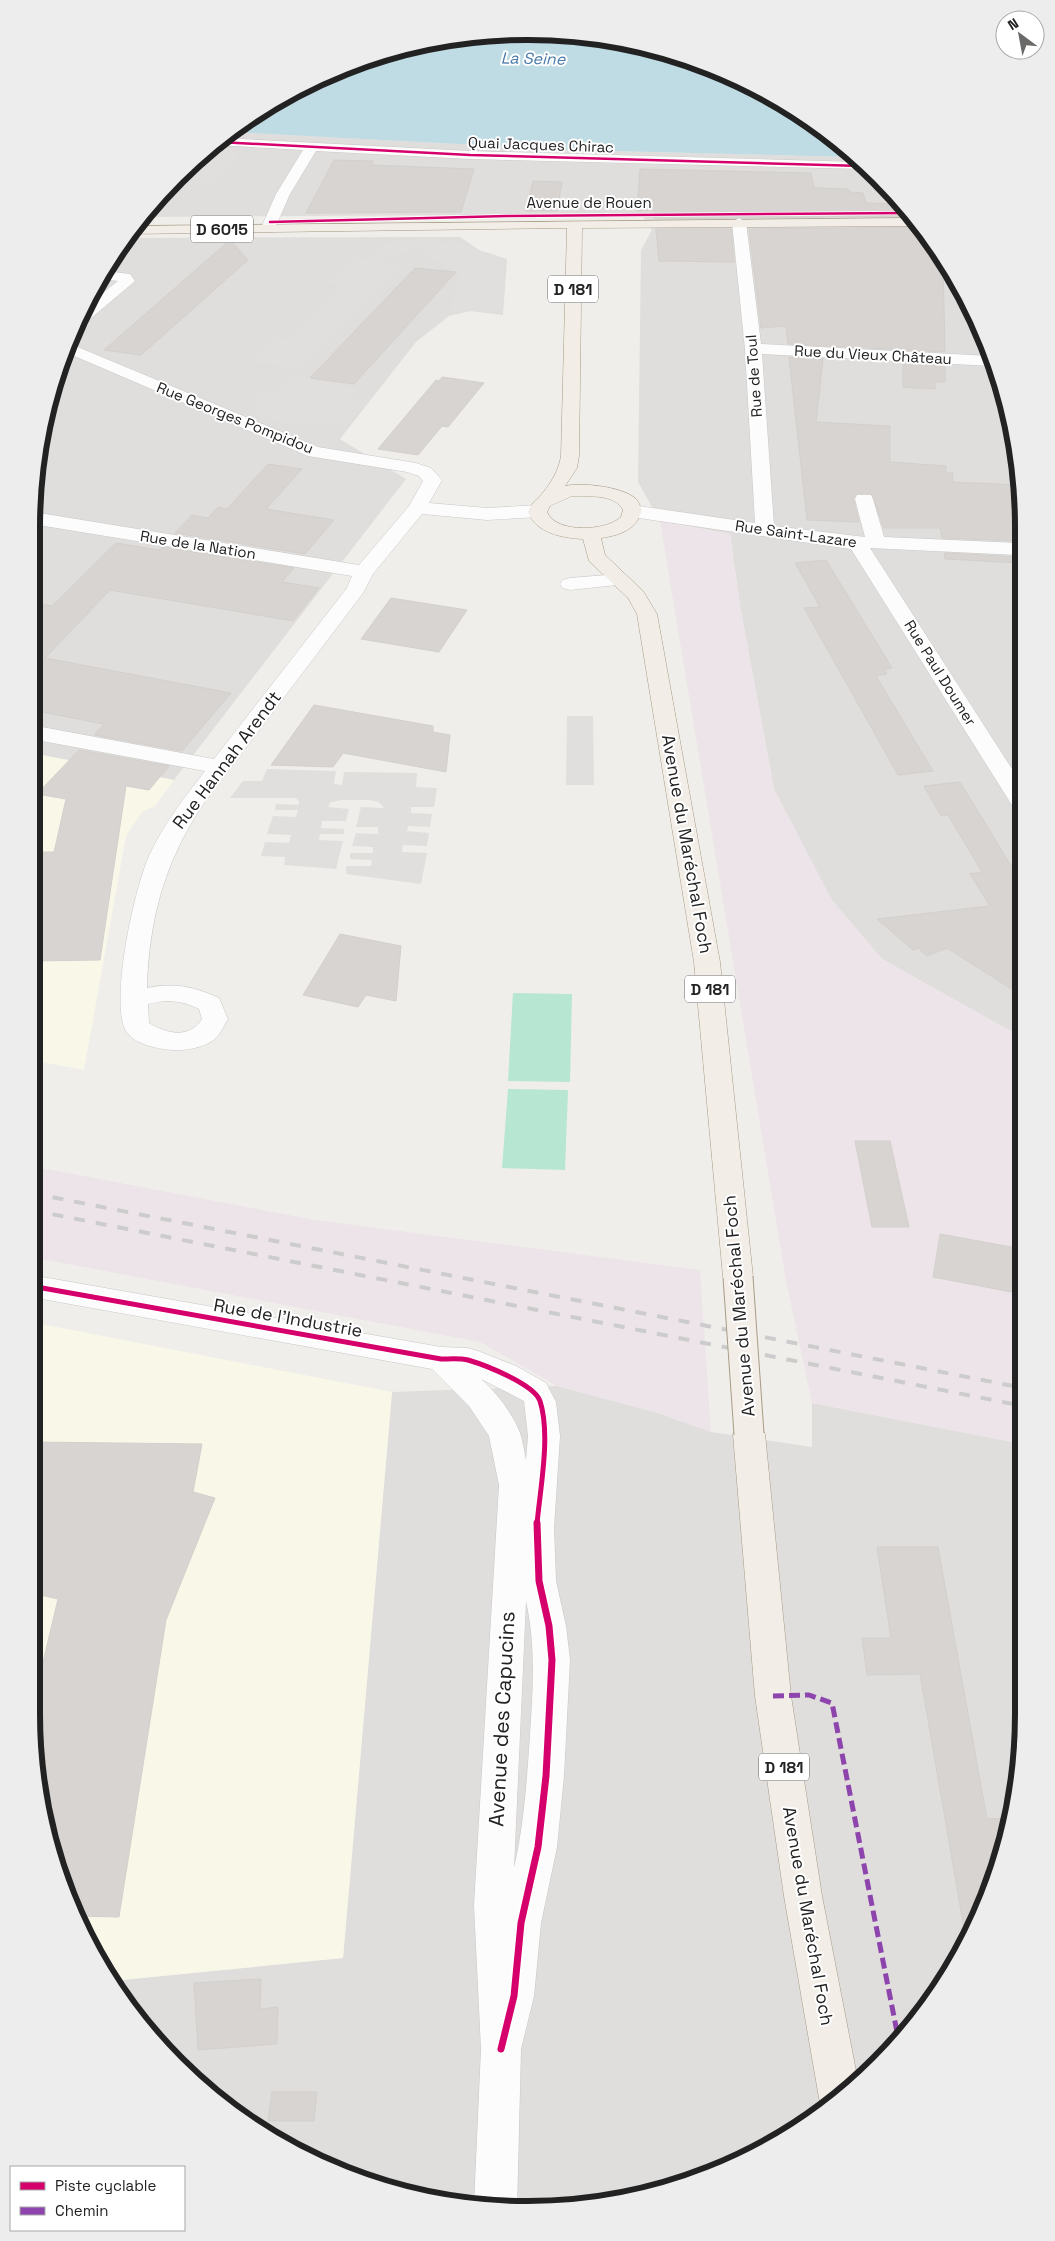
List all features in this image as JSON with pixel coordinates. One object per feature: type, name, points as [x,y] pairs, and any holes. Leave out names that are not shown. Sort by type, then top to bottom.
[{"type":"main road","name":"Avenue de Rouen","points":[[148,222],[312,228],[739,222],[907,222]]},
{"type":"main road","name":"D 181","points":[[568,468],[574,345],[572,250],[575,224]]},
{"type":"main road","name":"Avenue de Rouen","points":[[142,230],[268,227]]},
{"type":"main road","points":[[543,504],[571,490],[598,491],[623,499],[632,511],[626,523],[618,528],[591,534],[558,530],[540,518],[543,504],[568,468],[598,491]]},
{"type":"main road","points":[[591,534],[596,557]]},
{"type":"main road","name":"Avenue du Maréchal Foch","points":[[596,557],[636,595],[647,614],[706,953],[738,1277],[749,1434],[773,1696],[802,1896],[838,2089]]},
{"type":"street","name":"Quai Jacques Chirac","points":[[229,143],[655,161],[854,166]]},
{"type":"street","points":[[268,227],[283,194],[312,147]]},
{"type":"street","name":"Rue de Toul","points":[[739,222],[753,349],[765,531]]},
{"type":"street","points":[[91,310],[126,280],[124,277],[110,276]]},
{"type":"street","name":"Rue Georges Pompidou","points":[[74,349],[314,452],[410,467],[424,472],[433,480],[417,508]]},
{"type":"street","name":"Rue du Vieux Château","points":[[753,349],[985,361]]},
{"type":"street","name":"Rue Paul Doumer","points":[[864,499],[867,543],[1015,792]]},
{"type":"street","points":[[417,508],[487,514],[543,504]]},
{"type":"street","name":"Rue Hannah Arendt","points":[[134,999],[140,918],[153,872],[175,827],[356,589],[364,572],[417,508]]},
{"type":"street","name":"Rue Saint-Lazare","points":[[632,511],[765,531],[867,543],[1015,549]]},
{"type":"street","name":"Rue de la Nation","points":[[40,519],[364,572]]},
{"type":"street","points":[[596,557],[570,584],[619,580]]},
{"type":"street","points":[[40,734],[220,767]]},
{"type":"street","name":"Rue de l'Industrie","points":[[40,1288],[441,1359],[467,1360],[505,1374],[535,1392]]},
{"type":"street","name":"Avenue des Capucins","points":[[441,1359],[480,1397],[504,1433],[515,1485],[493,1905],[501,2049],[496,2200]]},
{"type":"street","name":"Avenue des Capucins","points":[[501,2049],[514,1996],[521,1923],[538,1848],[546,1776],[552,1660],[549,1626],[539,1581],[537,1528],[544,1436],[540,1402],[535,1392]]},
{"type":"shaded area","points":[[242,133],[571,150],[844,157],[849,161],[894,206],[933,257],[950,284],[978,341],[989,371],[1006,432],[1014,496],[1015,528],[1015,1034],[882,959],[831,899],[774,789],[740,606],[730,534],[660,521],[638,482],[641,250],[652,230],[641,214],[152,217],[206,161]]},
{"type":"shaded area","points":[[219,151],[240,153],[214,184],[182,184]]},
{"type":"shaded area","points":[[460,237],[479,250],[507,259],[503,315],[470,311],[449,316],[416,342],[340,439],[406,479],[174,780],[40,755],[40,528],[44,464],[49,432],[66,371],[77,341],[105,284],[136,238]]},
{"type":"shaded area","points":[[412,238],[440,238],[440,244],[455,240],[501,261],[491,265],[505,265],[501,311],[470,311],[449,315],[460,272],[424,254],[435,251],[412,250],[384,260],[381,263],[401,266],[300,368],[248,361],[272,337],[287,339],[341,285],[326,282],[352,257],[368,259],[383,252],[374,248],[397,240],[410,244]]},
{"type":"shaded area","points":[[107,281],[124,283],[91,310]]},
{"type":"shaded area","points":[[295,377],[359,388],[350,399],[367,402],[344,427],[328,423],[302,427],[253,415],[263,405],[248,403],[262,390],[277,392]]},
{"type":"shaded area","points":[[660,521],[730,534],[740,606],[774,789],[831,899],[882,959],[1015,1034],[1015,1442],[812,1403],[786,1281]]},
{"type":"shaded area","points":[[567,716],[593,716],[594,785],[566,785]]},
{"type":"shaded area","points":[[40,755],[174,780],[155,806],[142,812],[126,836],[84,1070],[40,1062]]},
{"type":"shaded area","points":[[267,769],[336,771],[334,784],[342,785],[344,772],[417,773],[416,787],[437,788],[434,807],[411,807],[411,813],[432,814],[430,827],[408,826],[407,831],[429,833],[427,846],[403,845],[402,852],[427,853],[421,884],[346,874],[346,866],[371,866],[372,860],[350,859],[350,853],[373,853],[373,847],[352,846],[356,833],[378,834],[378,827],[356,827],[361,807],[384,808],[379,802],[369,800],[342,800],[331,802],[328,807],[349,809],[346,821],[322,821],[321,828],[344,829],[344,834],[320,834],[319,840],[343,841],[336,869],[284,865],[285,857],[261,856],[265,842],[289,843],[291,835],[267,834],[273,816],[296,817],[298,810],[275,810],[276,804],[299,805],[299,801],[296,798],[230,798],[243,781],[262,781]]},
{"type":"shaded area","points":[[40,1168],[315,1220],[700,1270],[711,1432],[655,1412],[557,1386],[480,1342],[40,1259]]},
{"type":"shaded area","points":[[40,1324],[392,1392],[343,1958],[120,1980],[90,1929],[77,1900],[57,1840],[49,1809],[41,1745]]},
{"type":"shaded area","points":[[557,1386],[655,1412],[711,1432],[812,1447],[812,1403],[1015,1442],[1014,1745],[1006,1809],[989,1870],[978,1900],[950,1957],[933,1984],[894,2035],[872,2058],[849,2080],[798,2119],[743,2151],[714,2164],[684,2175],[623,2192],[591,2197],[528,2201],[464,2197],[432,2192],[371,2175],[312,2151],[284,2136],[231,2100],[206,2080],[161,2035],[120,1980],[343,1958],[392,1392]]},
{"type":"green space","points":[[513,993],[572,994],[570,1082],[508,1081]]},
{"type":"green space","points":[[508,1089],[568,1090],[565,1170],[502,1168]]},
{"type":"water","name":"La Seine","points":[[496,41],[559,41],[623,49],[684,66],[714,77],[771,105],[798,122],[844,157],[571,150],[242,133],[284,105],[312,90],[341,77],[401,57],[432,49],[464,44]]},
{"type":"building","points":[[334,160],[373,161],[371,165],[474,169],[461,212],[306,213]]},
{"type":"building","points":[[640,169],[811,173],[814,188],[848,189],[850,192],[863,193],[866,203],[892,204],[902,216],[655,219],[654,210],[637,211]]},
{"type":"building","points":[[533,181],[562,182],[557,211],[526,211]]},
{"type":"building","points":[[911,227],[943,273],[945,352],[788,344],[786,326],[761,328],[749,229]]},
{"type":"building","points":[[656,229],[731,229],[734,262],[659,261]]},
{"type":"building","points":[[230,240],[248,260],[141,355],[104,350]]},
{"type":"building","points":[[415,268],[456,272],[354,384],[310,378]]},
{"type":"building","points":[[789,357],[823,359],[816,422],[890,426],[890,462],[946,466],[946,473],[953,473],[952,482],[1013,485],[1015,541],[942,538],[940,528],[884,528],[871,493],[857,493],[853,498],[859,522],[807,520]]},
{"type":"building","points":[[903,363],[945,365],[945,382],[935,382],[935,389],[903,387]]},
{"type":"building","points":[[442,377],[484,383],[448,427],[442,426],[418,455],[378,449],[436,380],[439,381]]},
{"type":"building","points":[[268,464],[302,469],[266,509],[334,520],[305,554],[175,533],[192,515],[208,518],[218,507],[227,509]]},
{"type":"building","points":[[116,543],[159,550],[162,547],[294,568],[282,582],[319,588],[293,621],[110,590],[45,658],[231,693],[182,751],[94,735],[104,724],[40,712],[40,604],[52,606]]},
{"type":"building","points":[[944,553],[1015,557],[1015,563],[945,559]]},
{"type":"building","points":[[826,560],[892,668],[884,669],[887,674],[876,676],[933,771],[898,775],[804,608],[820,607],[795,563]]},
{"type":"building","points":[[391,598],[467,610],[439,652],[361,639]]},
{"type":"building","points":[[314,705],[433,726],[433,732],[450,735],[446,772],[343,753],[333,767],[271,765]]},
{"type":"building","points":[[79,750],[169,766],[149,790],[126,786],[100,960],[40,961],[40,852],[54,852],[66,799],[40,795],[40,791]]},
{"type":"building","points":[[960,782],[1015,872],[1015,991],[947,948],[927,956],[918,948],[913,950],[877,919],[990,906],[970,874],[982,872],[948,815],[941,816],[924,786]]},
{"type":"building","points":[[340,934],[401,946],[396,1001],[366,995],[358,1007],[303,995]]},
{"type":"building","points":[[855,1141],[890,1141],[909,1227],[872,1227]]},
{"type":"building","points":[[940,1234],[1015,1248],[1015,1293],[933,1277]]},
{"type":"building","points":[[40,1442],[202,1444],[193,1492],[215,1498],[166,1620],[119,1917],[84,1916],[66,1870],[49,1809],[41,1745],[40,1675],[58,1599],[40,1595]]},
{"type":"building","points":[[877,1547],[938,1547],[987,1819],[1004,1818],[989,1870],[964,1930],[920,1674],[867,1675],[862,1638],[891,1638]]},
{"type":"building","points":[[261,1979],[260,2009],[278,2007],[277,2044],[198,2050],[194,1983]]},
{"type":"building","points":[[272,2092],[317,2092],[314,2121],[268,2121]]},
{"type":"railway","points":[[40,1195],[1015,1386]]},
{"type":"railway","points":[[40,1212],[1015,1404]]},
{"type":"marked path","points":[[773,1696],[809,1695],[832,1703],[897,2031]]},
{"type":"cycle path","points":[[229,143],[470,155],[854,166]]},
{"type":"cycle path","points":[[270,222],[507,216],[900,213]]},
{"type":"cycle path","points":[[40,1288],[441,1359],[467,1360],[505,1375],[535,1392],[540,1402],[544,1436],[537,1528],[539,1581],[549,1626],[552,1660],[546,1776],[538,1847],[521,1923],[514,1996],[501,2049]]}]
